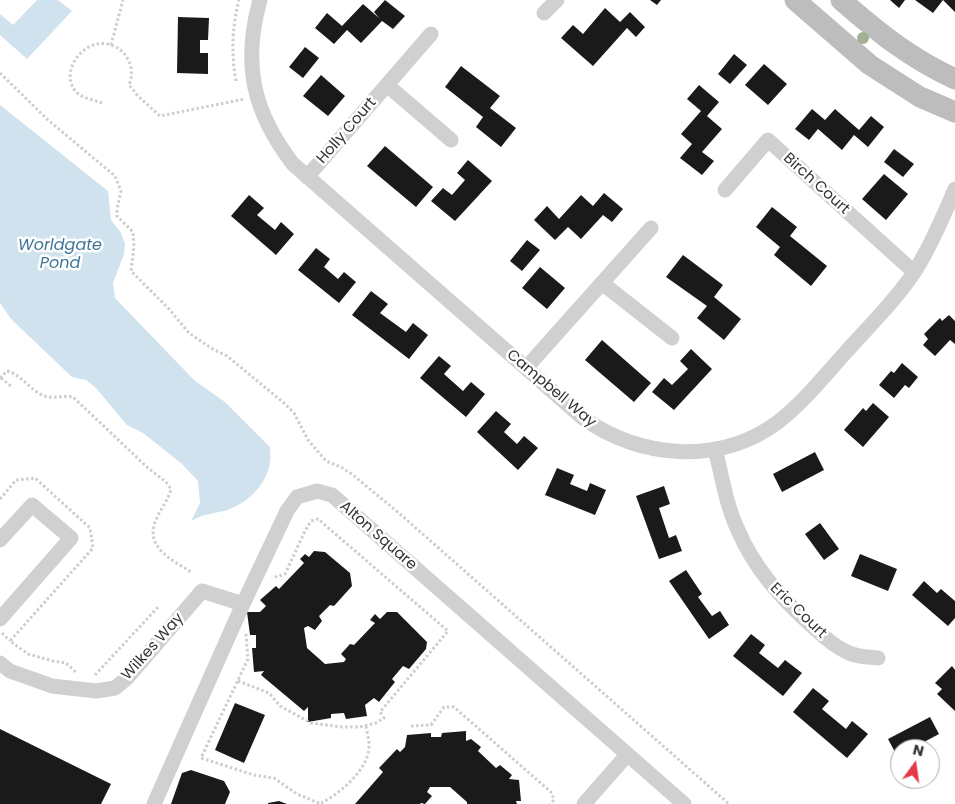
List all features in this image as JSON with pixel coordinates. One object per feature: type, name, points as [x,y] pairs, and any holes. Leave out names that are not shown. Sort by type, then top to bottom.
[{"type":"main road","points":[[795,0],[870,65],[920,96],[955,112]]},
{"type":"main road","points":[[841,0],[895,45],[929,66],[955,79]]},
{"type":"street","name":"Campbell Way","points":[[260,0],[252,46],[253,74],[257,98],[266,122],[277,143],[293,164],[583,418],[609,435],[652,449],[678,452],[715,449],[731,445],[754,436],[776,423],[799,404],[896,295],[914,272],[931,243],[955,189]]},
{"type":"street","points":[[544,14],[557,0]]},
{"type":"street","name":"Holly Court","points":[[307,176],[431,34]]},
{"type":"street","name":"Holly Court","points":[[387,85],[451,140]]},
{"type":"street","name":"Birch Court","points":[[724,190],[768,140],[914,272]]},
{"type":"street","points":[[526,368],[651,228]]},
{"type":"street","points":[[602,283],[672,338]]},
{"type":"street","name":"Eric Court","points":[[715,449],[729,507],[737,529],[747,550],[767,580],[789,605],[832,644],[854,655],[878,658]]},
{"type":"street","name":"Alton Square","points":[[154,804],[243,604],[287,511],[297,497],[317,491],[332,495],[684,804]]},
{"type":"street","points":[[0,540],[32,505],[71,538],[0,619]]},
{"type":"street","name":"Wilkes Way","points":[[0,663],[10,670],[52,686],[96,691],[115,688],[127,678],[202,591],[243,604]]},
{"type":"street","points":[[584,804],[627,755]]},
{"type":"path","points":[[111,45],[123,0]]},
{"type":"path","points":[[102,102],[81,96],[71,82],[72,64],[76,56],[91,45],[100,43],[111,45],[123,51],[132,70],[130,85],[132,89],[160,116],[244,99]]},
{"type":"path","points":[[0,73],[48,120],[115,176],[120,191],[117,216],[133,232],[134,246],[131,271],[169,309],[189,333],[227,356],[284,403],[294,413],[308,440],[326,461],[342,467],[354,475],[400,514],[729,804]]},
{"type":"path","points":[[11,386],[0,378],[7,371],[16,373],[44,396],[73,397],[148,468],[166,482],[171,489],[152,530],[153,538],[156,547],[161,552],[191,572]]},
{"type":"path","points":[[0,500],[16,480],[35,478],[90,528],[93,548],[10,641]]},
{"type":"path","points":[[238,681],[269,693],[280,706],[312,724],[342,727],[366,726],[384,718],[380,712],[448,631],[318,519],[311,521],[305,531],[285,574],[270,578]]},
{"type":"path","points":[[92,678],[159,606]]},
{"type":"path","points":[[246,631],[248,659],[201,758],[254,775],[274,778],[297,794],[321,804],[334,797],[351,782],[362,766],[370,747],[366,726]]},
{"type":"path","points":[[0,632],[28,654],[66,663],[81,677]]},
{"type":"path","points":[[411,726],[431,725],[444,707],[454,707],[552,793],[554,800],[550,804]]},
{"type":"water","points":[[37,0],[58,0],[72,11],[27,59],[0,35],[0,14],[13,25]]},
{"type":"water","name":"Worldgate Pond","points":[[0,105],[108,191],[111,220],[121,233],[125,244],[124,254],[113,283],[115,298],[195,381],[225,402],[270,447],[270,462],[265,479],[254,493],[240,504],[191,521],[200,503],[198,481],[182,464],[143,433],[127,425],[96,388],[86,380],[72,377],[11,319],[0,303]]},
{"type":"building","points":[[385,0],[405,16],[393,29],[382,21],[361,43],[347,30],[334,44],[315,28],[327,13],[342,26],[363,4],[379,18],[374,12]]},
{"type":"building","points":[[650,0],[661,0],[657,5]]},
{"type":"building","points":[[890,0],[905,0],[899,8]]},
{"type":"building","points":[[915,0],[943,0],[933,13]]},
{"type":"building","points":[[943,0],[955,0],[955,12]]},
{"type":"building","points":[[605,8],[620,22],[630,12],[645,27],[636,37],[627,28],[593,66],[561,38],[573,25],[583,34]]},
{"type":"building","points":[[178,17],[209,18],[208,40],[200,40],[200,53],[208,53],[208,74],[177,73]]},
{"type":"building","points":[[305,47],[319,58],[303,78],[289,67]]},
{"type":"building","points":[[734,54],[747,65],[730,84],[718,74]]},
{"type":"building","points":[[764,64],[787,84],[768,105],[745,85]]},
{"type":"building","points":[[461,66],[500,96],[490,108],[516,128],[501,147],[476,127],[483,117],[445,87]]},
{"type":"building","points":[[321,75],[345,96],[328,116],[303,96]]},
{"type":"building","points":[[699,85],[719,102],[707,116],[722,129],[702,152],[714,161],[702,175],[680,158],[692,144],[681,134],[701,111],[687,99]]},
{"type":"building","points":[[812,109],[825,120],[835,109],[859,130],[871,116],[884,127],[868,147],[854,135],[842,150],[818,129],[809,140],[795,129]]},
{"type":"building","points":[[385,146],[433,187],[416,207],[367,166]]},
{"type":"building","points":[[894,149],[914,164],[903,177],[884,162]]},
{"type":"building","points":[[468,160],[492,181],[455,221],[431,201],[443,188],[452,195],[465,180],[457,173]]},
{"type":"building","points":[[884,174],[908,194],[886,220],[862,199]]},
{"type":"building","points":[[604,193],[623,209],[612,222],[603,215],[581,239],[568,227],[555,240],[534,220],[547,206],[559,219],[581,195],[593,206]]},
{"type":"building","points":[[249,195],[264,208],[257,215],[275,230],[281,222],[294,234],[276,255],[231,216]]},
{"type":"building","points":[[772,207],[797,227],[790,236],[827,266],[811,286],[774,255],[780,247],[756,227]]},
{"type":"building","points":[[527,240],[540,250],[522,271],[510,261]]},
{"type":"building","points":[[316,248],[330,259],[324,267],[338,279],[344,272],[356,282],[339,303],[298,270]]},
{"type":"building","points":[[683,255],[723,285],[714,297],[741,319],[724,340],[697,318],[707,306],[666,277]]},
{"type":"building","points":[[540,267],[565,288],[547,309],[522,288]]},
{"type":"building","points":[[371,291],[388,304],[380,313],[406,332],[413,323],[428,335],[409,359],[352,315]]},
{"type":"building","points":[[949,315],[955,321],[955,344],[950,340],[935,356],[923,345],[928,339],[924,334],[940,318],[942,321]]},
{"type":"building","points":[[602,340],[651,383],[634,402],[585,360]]},
{"type":"building","points":[[691,349],[712,369],[674,410],[652,392],[664,378],[672,385],[688,369],[680,361]]},
{"type":"building","points":[[439,356],[451,366],[444,374],[463,391],[471,382],[485,394],[466,417],[420,378]]},
{"type":"building","points":[[902,363],[918,377],[909,388],[905,385],[894,398],[879,385],[891,371],[894,373]]},
{"type":"building","points":[[873,403],[889,417],[863,447],[844,430],[863,408],[866,411]]},
{"type":"building","points":[[496,411],[511,424],[504,432],[517,444],[524,436],[538,448],[518,470],[477,432]]},
{"type":"building","points":[[815,452],[824,470],[782,492],[773,474]]},
{"type":"building","points":[[557,468],[574,475],[570,484],[587,491],[590,483],[606,490],[595,515],[545,495]]},
{"type":"building","points":[[664,486],[670,504],[659,508],[669,538],[676,535],[682,551],[659,559],[636,496]]},
{"type":"building","points":[[820,523],[839,549],[824,560],[805,534]]},
{"type":"building","points":[[314,551],[325,552],[350,573],[352,586],[334,606],[330,605],[319,616],[322,621],[315,630],[308,626],[304,628],[307,648],[325,664],[344,662],[346,659],[341,654],[350,644],[354,645],[375,623],[370,620],[375,614],[380,619],[387,612],[397,612],[427,642],[426,649],[409,669],[403,666],[392,679],[395,682],[379,702],[374,698],[365,705],[367,716],[346,719],[344,713],[331,714],[331,718],[308,722],[308,707],[304,711],[261,675],[264,671],[254,672],[252,648],[256,648],[256,635],[250,635],[247,612],[260,612],[266,606],[260,600],[276,586],[279,589],[304,563],[300,559],[305,554],[309,557]]},
{"type":"building","points":[[860,554],[897,569],[888,591],[851,576]]},
{"type":"building","points":[[686,570],[702,594],[698,597],[712,616],[720,611],[729,625],[709,639],[669,581]]},
{"type":"building","points":[[924,581],[937,593],[941,589],[955,601],[955,618],[948,626],[912,595]]},
{"type":"building","points":[[751,634],[765,645],[759,653],[778,668],[785,660],[802,673],[783,696],[733,656]]},
{"type":"building","points":[[952,666],[955,670],[955,711],[937,694],[942,689],[935,683]]},
{"type":"building","points":[[813,688],[829,701],[822,709],[846,729],[852,721],[868,734],[847,758],[793,712]]},
{"type":"building","points":[[235,703],[265,715],[244,763],[215,750]]},
{"type":"building","points":[[930,717],[939,734],[930,739],[890,739],[890,743],[888,739]]},
{"type":"building","points":[[0,729],[111,784],[101,804],[0,804]]},
{"type":"building","points":[[466,731],[466,741],[471,739],[481,747],[478,751],[496,768],[500,765],[512,775],[509,779],[519,780],[521,801],[516,801],[517,804],[467,804],[450,787],[430,787],[427,792],[432,796],[425,804],[355,804],[383,772],[379,768],[397,749],[400,752],[405,747],[407,735],[431,733],[431,737],[441,737],[442,733]]},
{"type":"building","points":[[191,770],[224,781],[230,792],[225,804],[171,804],[182,773]]},
{"type":"building","points":[[279,801],[287,804],[268,804],[268,803]]}]
